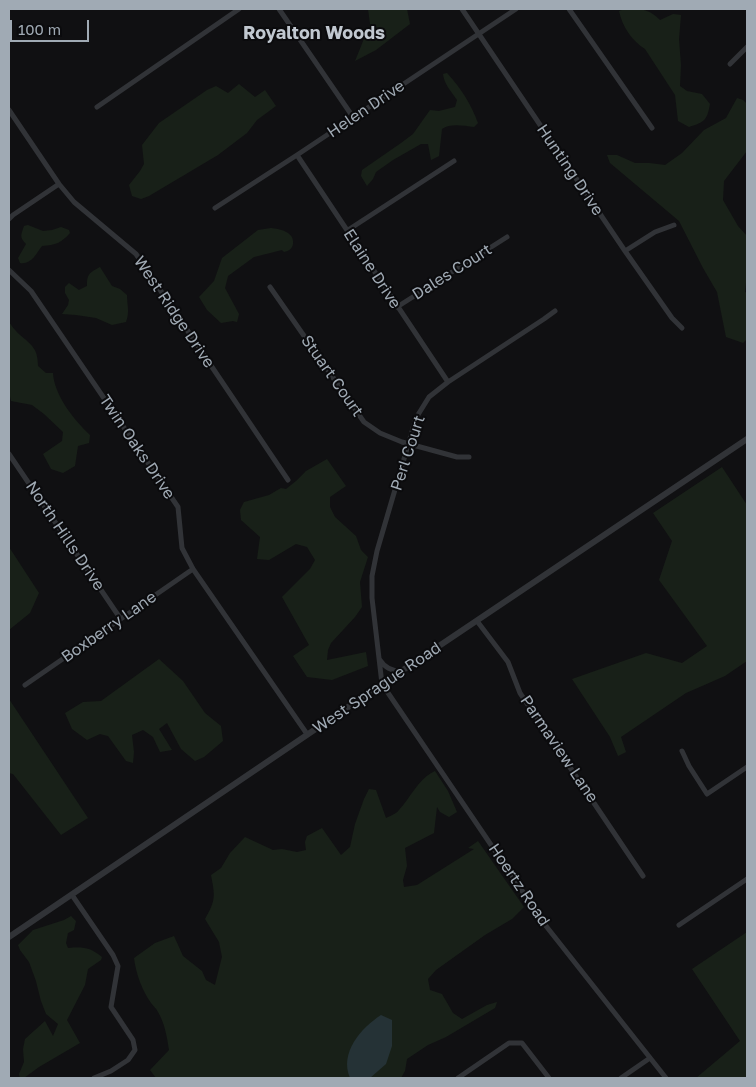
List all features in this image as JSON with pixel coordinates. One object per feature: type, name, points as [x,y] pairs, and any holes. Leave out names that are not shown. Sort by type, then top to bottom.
[{"type":"street","points":[[97,107],[239,9]]},
{"type":"street","points":[[280,9],[353,117]]},
{"type":"street","name":"Hunting Drive","points":[[462,9],[625,251],[672,318],[682,328]]},
{"type":"street","name":"Helen Drive","points":[[215,208],[516,9]]},
{"type":"street","points":[[570,9],[652,128]]},
{"type":"street","points":[[730,64],[747,47]]},
{"type":"street","name":"West Ridge Drive","points":[[9,110],[59,184],[74,202],[136,254],[288,480]]},
{"type":"street","name":"Elaine Drive","points":[[297,155],[448,382]]},
{"type":"street","points":[[348,230],[454,161]]},
{"type":"street","points":[[9,219],[59,184]]},
{"type":"street","points":[[625,251],[655,232],[674,226]]},
{"type":"street","name":"Dales Court","points":[[397,307],[507,237]]},
{"type":"street","name":"Twin Oaks Drive","points":[[9,270],[31,291],[178,507],[182,548],[193,569],[308,734]]},
{"type":"street","name":"Stuart Court","points":[[270,287],[364,422],[380,433],[409,445],[457,457],[469,456]]},
{"type":"street","name":"Perl Court","points":[[382,684],[372,598],[372,576],[416,418],[429,397],[448,382],[555,310]]},
{"type":"street","name":"West Sprague Road","points":[[9,938],[308,734],[747,439]]},
{"type":"street","name":"North Hills Drive","points":[[9,454],[120,618]]},
{"type":"street","name":"Boxberry Lane","points":[[25,685],[193,569]]},
{"type":"street","name":"Parmaview Lane","points":[[477,621],[508,662],[520,692],[644,876]]},
{"type":"street","points":[[379,660],[383,665],[394,671],[402,671]]},
{"type":"street","name":"Hoertz Road","points":[[382,684],[546,926],[666,1078]]},
{"type":"street","points":[[682,751],[707,794],[747,767]]},
{"type":"street","points":[[679,925],[747,879]]},
{"type":"street","points":[[72,895],[118,966],[111,1007],[133,1040],[135,1050],[128,1060],[111,1071],[94,1078]]},
{"type":"street","points":[[458,1078],[509,1043],[522,1043],[549,1078]]},
{"type":"street","points":[[621,1078],[650,1058]]},
{"type":"shaded area","points":[[368,9],[407,9],[410,24],[376,50],[355,61],[370,24]]},
{"type":"shaded area","points":[[624,9],[644,10],[652,13],[660,20],[673,14],[681,15],[679,39],[680,86],[687,91],[702,94],[710,104],[708,114],[702,122],[689,127],[678,121],[675,95],[645,49],[636,42],[625,28],[619,11]]},
{"type":"shaded area","points":[[447,73],[465,96],[478,123],[474,127],[453,125],[445,127],[442,129],[439,156],[431,160],[428,144],[421,144],[376,172],[367,186],[361,176],[362,170],[413,134],[430,110],[439,111],[455,107],[457,100],[448,87],[443,74]]},
{"type":"shaded area","points":[[239,84],[255,97],[265,90],[276,106],[257,120],[247,133],[218,155],[149,196],[141,199],[132,196],[129,185],[144,164],[142,145],[159,123],[207,90],[216,86],[228,93]]},
{"type":"shaded area","points":[[737,98],[747,104],[747,151],[724,181],[723,200],[738,226],[747,236],[747,282],[745,292],[747,293],[747,339],[743,343],[726,337],[717,292],[679,221],[610,163],[607,155],[617,155],[635,163],[665,165],[682,153],[704,130],[726,118]]},
{"type":"shaded area","points":[[28,225],[43,231],[61,227],[69,230],[70,233],[58,243],[42,246],[30,261],[20,263],[18,258],[26,244],[21,234],[24,226]]},
{"type":"shaded area","points":[[271,228],[282,230],[289,234],[293,240],[292,247],[286,252],[282,250],[254,257],[228,276],[225,288],[239,314],[237,322],[221,323],[207,310],[199,297],[214,281],[222,258],[258,230]]},
{"type":"shaded area","points":[[100,267],[112,286],[120,289],[127,295],[128,312],[126,322],[112,325],[96,318],[62,314],[69,300],[65,293],[65,287],[69,283],[79,290],[87,286],[89,274]]},
{"type":"shaded area","points":[[9,322],[34,348],[38,366],[46,373],[53,373],[57,390],[66,407],[90,435],[89,443],[78,446],[75,466],[63,473],[51,469],[43,454],[62,441],[63,432],[32,405],[11,401],[9,392]]},
{"type":"shaded area","points":[[327,459],[346,486],[330,497],[330,507],[335,517],[356,536],[361,550],[368,557],[360,582],[362,607],[331,643],[327,660],[366,652],[368,666],[332,680],[307,677],[293,656],[309,645],[282,597],[310,569],[315,560],[307,547],[296,544],[269,560],[257,559],[260,537],[241,520],[240,510],[244,502],[269,495],[281,488],[286,489],[306,471]]},
{"type":"shaded area","points":[[722,467],[747,505],[747,661],[725,676],[686,693],[621,737],[626,752],[618,756],[610,737],[572,679],[646,653],[682,663],[707,646],[659,580],[672,541],[653,513]]},
{"type":"shaded area","points":[[9,547],[39,593],[30,613],[9,630]]},
{"type":"shaded area","points":[[159,659],[183,681],[205,713],[221,726],[223,741],[204,757],[195,761],[181,749],[167,723],[159,729],[172,750],[160,752],[153,737],[143,730],[132,735],[133,763],[126,761],[108,736],[100,734],[87,740],[72,729],[65,713],[83,702],[101,701]]},
{"type":"shaded area","points":[[9,699],[88,818],[61,835],[13,774],[9,773]]},
{"type":"shaded area","points":[[435,771],[448,791],[457,812],[449,817],[440,812],[437,807],[434,833],[405,848],[407,866],[403,880],[404,887],[417,885],[474,849],[468,848],[478,841],[524,907],[512,919],[485,935],[436,970],[428,979],[430,990],[442,994],[453,1013],[462,1019],[487,1005],[497,1002],[495,1008],[446,1037],[428,1045],[407,1059],[405,1071],[401,1078],[156,1078],[150,1070],[169,1050],[164,1026],[140,982],[134,958],[155,943],[174,936],[183,956],[202,971],[206,980],[215,985],[222,957],[219,942],[205,919],[214,898],[211,875],[221,868],[230,853],[245,837],[273,850],[282,849],[297,852],[306,850],[305,842],[307,836],[322,828],[341,855],[350,847],[355,824],[369,789],[376,790],[386,818],[398,811],[424,778]]},
{"type":"shaded area","points":[[71,916],[76,921],[74,930],[68,933],[66,943],[68,948],[86,948],[102,957],[101,960],[88,969],[85,985],[67,1020],[80,1043],[24,1078],[20,1078],[19,1074],[24,1062],[23,1049],[25,1039],[45,1021],[53,1036],[58,1024],[46,1014],[29,962],[18,945],[33,930]]},
{"type":"shaded area","points":[[747,932],[747,1078],[696,1078],[740,1041],[692,969]]},
{"type":"shaded area","points":[[381,1015],[392,1020],[392,1046],[386,1064],[370,1078],[350,1078],[347,1069],[347,1059],[354,1042],[373,1020]]},
{"type":"district","name":"Royalton Woods","points":[[314,33]]}]
